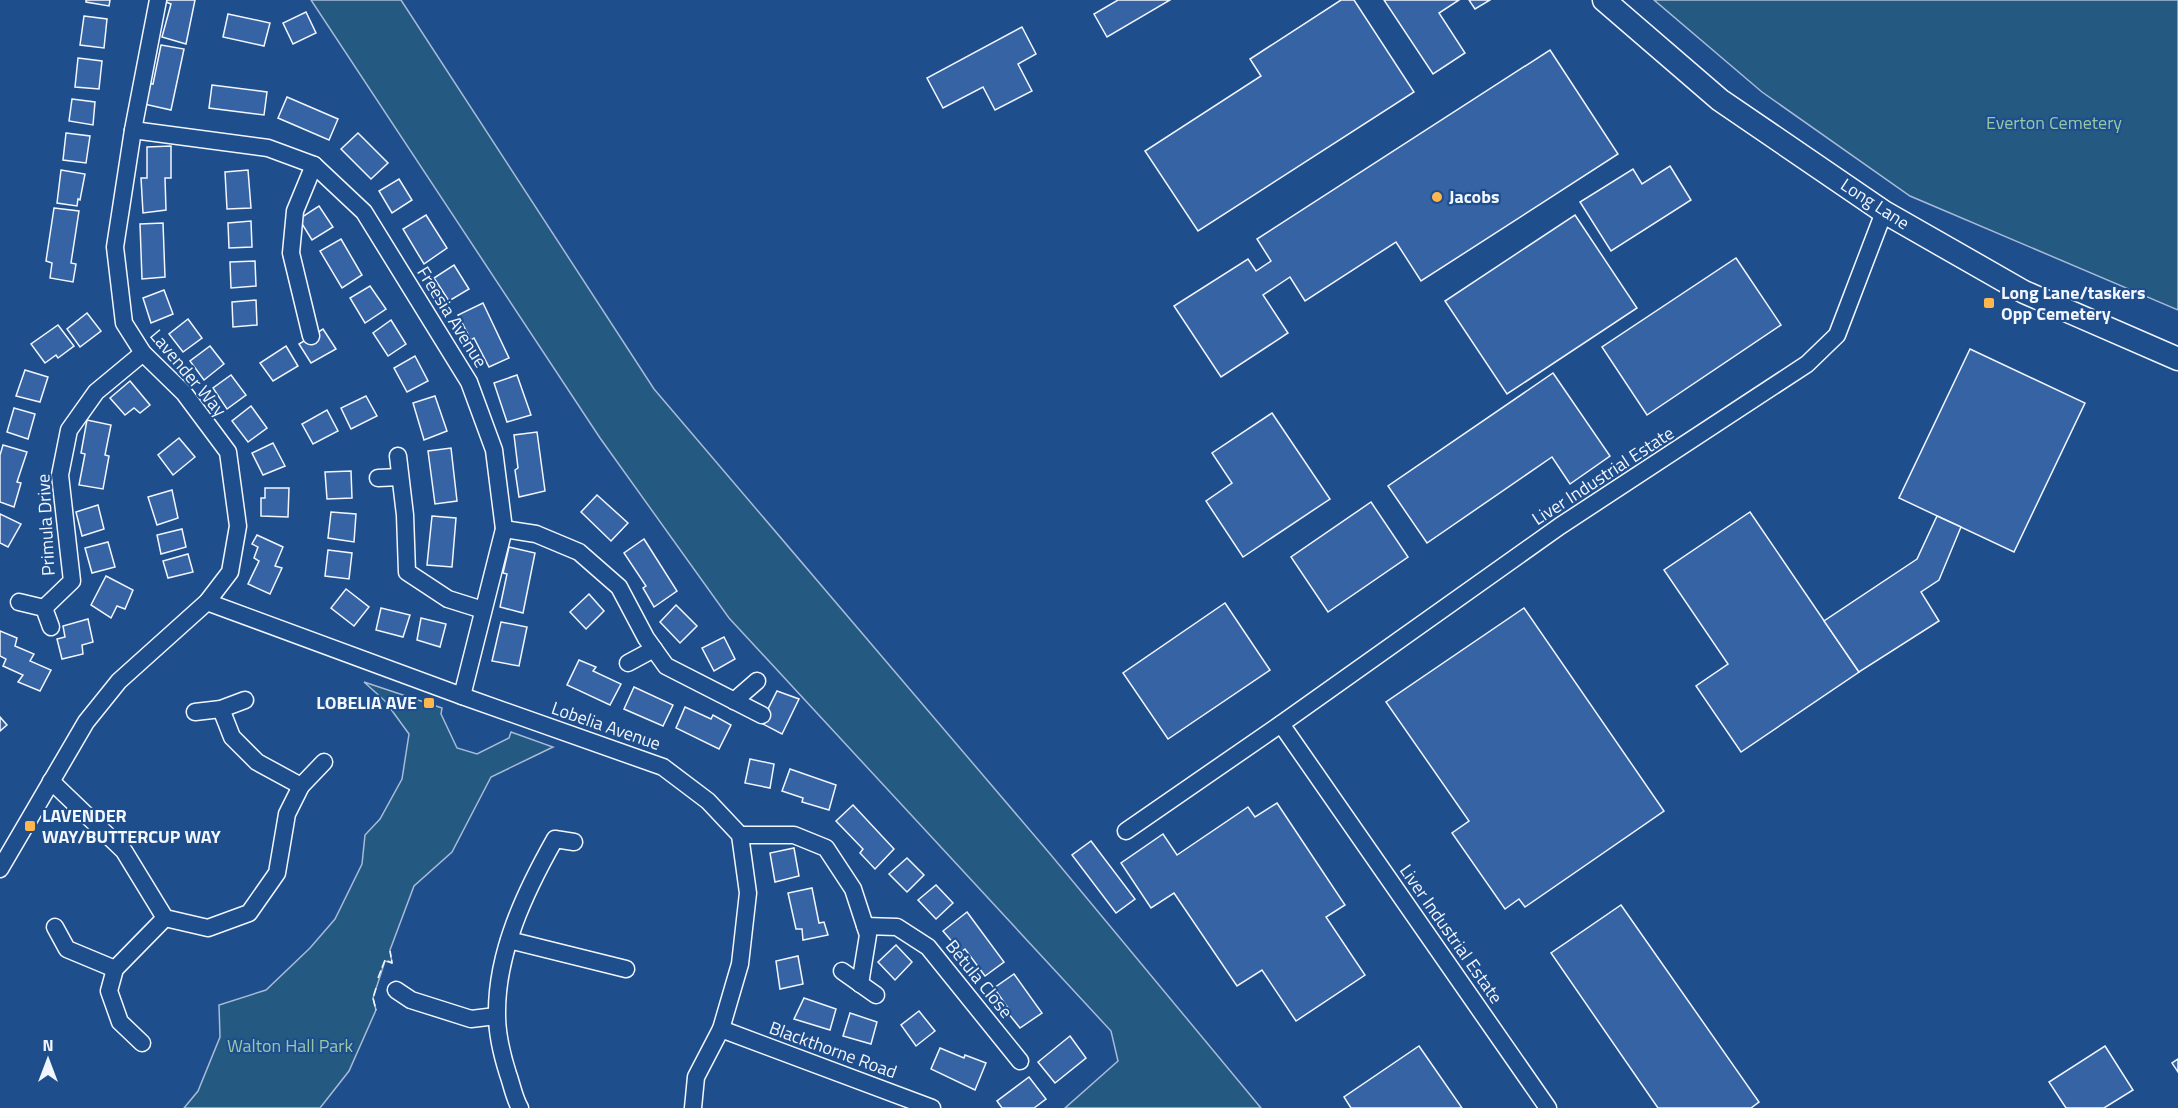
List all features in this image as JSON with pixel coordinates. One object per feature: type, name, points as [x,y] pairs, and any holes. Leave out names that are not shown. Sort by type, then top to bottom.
[{"type":"main road","name":"Long Lane","points":[[1604,0],[1720,100],[1884,212],[2024,292],[2178,359]]},
{"type":"street","name":"Lavender Way","points":[[0,869],[86,722],[119,681],[207,602],[230,572],[238,526],[228,452],[184,393],[142,353],[124,323],[115,247],[133,130],[158,0]]},
{"type":"street","name":"Freesia Avenue","points":[[133,130],[268,148],[314,165],[364,212],[469,382],[494,450],[504,529],[462,696]]},
{"type":"street","points":[[311,336],[291,253],[295,211],[314,165]]},
{"type":"street","name":"Liver Industrial Estate","points":[[1126,831],[1560,526],[1807,364],[1837,335],[1884,212]]},
{"type":"street","name":"Primula Drive","points":[[44,608],[72,581],[60,475],[69,430],[96,392],[142,353]]},
{"type":"street","points":[[398,456],[405,514],[407,572],[448,599],[483,610]]},
{"type":"street","points":[[378,478],[400,477]]},
{"type":"street","points":[[504,529],[536,534],[579,552],[618,587],[654,650],[666,666],[762,715]]},
{"type":"street","points":[[19,602],[44,608],[51,627]]},
{"type":"street","name":"Lobelia Avenue","points":[[207,602],[663,767],[708,801],[740,836]]},
{"type":"street","points":[[628,663],[654,650]]},
{"type":"street","points":[[734,701],[757,681]]},
{"type":"street","points":[[195,712],[221,709],[245,700]]},
{"type":"street","points":[[221,709],[232,737],[257,762],[302,786]]},
{"type":"street","name":"Liver Industrial Estate","points":[[1281,724],[1548,1108]]},
{"type":"street","points":[[51,781],[124,851],[165,918],[208,928],[249,913],[277,873],[287,814],[302,786],[324,762]]},
{"type":"street","points":[[693,1108],[696,1077],[721,1029],[740,964],[748,892],[740,836],[794,835],[826,848],[853,889],[868,935],[861,984]]},
{"type":"street","points":[[520,1108],[503,1057],[496,1016],[500,973],[509,940],[534,876],[555,839],[574,842]]},
{"type":"street","points":[[142,1043],[120,1022],[109,991],[115,969],[165,918]]},
{"type":"street","name":"Betula Close","points":[[865,926],[897,927],[928,947],[1020,1061]]},
{"type":"street","points":[[55,927],[67,949],[115,969]]},
{"type":"street","points":[[509,940],[626,969]]},
{"type":"street","points":[[842,971],[876,995]]},
{"type":"street","points":[[396,990],[411,1000],[471,1019],[496,1016]]},
{"type":"street","name":"Blackthorne Road","points":[[721,1029],[931,1108]]},
{"type":"green space","points":[[311,0],[401,0],[654,389],[1051,855],[1261,1108],[1065,1108],[1118,1061],[1111,1031],[729,618],[600,438]]},
{"type":"green space","name":"Everton Cemetery","points":[[1654,0],[2178,0],[2178,310],[1910,196],[1762,92]]},
{"type":"green space","name":"Walton Hall Park","points":[[364,682],[442,708],[441,714],[457,748],[477,754],[509,738],[511,732],[553,747],[491,777],[452,852],[414,886],[390,950],[392,963],[385,961],[373,998],[376,1010],[349,1071],[320,1108],[184,1108],[198,1091],[220,1037],[219,1005],[266,990],[310,948],[335,919],[362,864],[365,835],[380,819],[402,779],[409,734],[385,701]]},
{"type":"building","points":[[86,0],[110,0],[109,6],[86,2]]},
{"type":"building","points":[[167,0],[195,0],[186,44],[162,37],[171,4],[166,2]]},
{"type":"building","points":[[1118,0],[1170,0],[1107,37],[1094,14]]},
{"type":"building","points":[[1341,0],[1354,0],[1414,92],[1198,231],[1145,151],[1261,76],[1250,59]]},
{"type":"building","points":[[1384,0],[1459,0],[1439,13],[1465,53],[1433,74]]},
{"type":"building","points":[[1469,0],[1490,0],[1475,9]]},
{"type":"building","points":[[306,12],[316,33],[293,44],[283,23]]},
{"type":"building","points":[[228,14],[270,23],[264,46],[223,37]]},
{"type":"building","points":[[84,16],[107,19],[104,48],[80,45]]},
{"type":"building","points":[[1022,27],[1036,54],[1018,64],[1032,91],[995,110],[983,87],[943,108],[927,78]]},
{"type":"building","points":[[161,45],[184,49],[171,110],[144,104],[148,83],[153,84]]},
{"type":"building","name":"Jacobs","points":[[1550,50],[1618,154],[1421,281],[1396,242],[1305,301],[1290,277],[1263,295],[1288,333],[1221,377],[1174,306],[1248,259],[1256,271],[1271,261],[1257,239]]},
{"type":"building","points":[[78,58],[102,61],[99,89],[75,87]]},
{"type":"building","points":[[212,85],[267,92],[264,115],[209,108]]},
{"type":"building","points":[[287,97],[338,119],[329,140],[278,118]]},
{"type":"building","points":[[72,99],[95,102],[93,125],[69,121]]},
{"type":"building","points":[[66,133],[90,136],[86,163],[63,160]]},
{"type":"building","points":[[358,133],[388,163],[371,179],[341,149]]},
{"type":"building","points":[[171,146],[171,178],[165,178],[166,210],[143,213],[141,178],[147,178],[147,147]]},
{"type":"building","points":[[1670,166],[1691,200],[1611,251],[1580,202],[1633,169],[1642,184]]},
{"type":"building","points":[[61,170],[85,174],[77,206],[57,203]]},
{"type":"building","points":[[248,170],[251,208],[227,209],[225,172]]},
{"type":"building","points":[[399,179],[412,200],[392,213],[379,191]]},
{"type":"building","points":[[319,206],[333,227],[312,240],[299,219]]},
{"type":"building","points":[[54,208],[79,211],[71,263],[76,264],[73,282],[50,278],[52,263],[46,261]]},
{"type":"building","points":[[426,215],[447,248],[424,264],[403,229]]},
{"type":"building","points":[[1575,215],[1637,308],[1507,394],[1445,301]]},
{"type":"building","points":[[251,221],[252,247],[229,248],[228,223]]},
{"type":"building","points":[[163,223],[165,277],[142,279],[140,224]]},
{"type":"building","points":[[341,239],[362,275],[342,288],[320,251]]},
{"type":"building","points":[[1736,258],[1781,325],[1647,415],[1602,347]]},
{"type":"building","points":[[255,261],[256,286],[231,288],[230,262]]},
{"type":"building","points":[[454,265],[469,289],[449,301],[434,278]]},
{"type":"building","points":[[370,286],[386,309],[365,323],[350,298]]},
{"type":"building","points":[[164,290],[173,314],[151,323],[143,298]]},
{"type":"building","points":[[256,300],[257,325],[233,327],[232,302]]},
{"type":"building","points":[[483,303],[509,358],[489,367],[474,338],[471,340],[458,315]]},
{"type":"building","points":[[87,313],[101,331],[80,347],[67,329]]},
{"type":"building","points":[[188,319],[202,338],[183,352],[169,334]]},
{"type":"building","points":[[391,320],[406,344],[388,356],[373,333]]},
{"type":"building","points":[[58,325],[74,346],[58,358],[56,355],[45,363],[31,344]]},
{"type":"building","points":[[323,329],[336,349],[311,363],[299,344]]},
{"type":"building","points":[[210,346],[224,364],[204,380],[190,361]]},
{"type":"building","points":[[286,346],[298,366],[273,381],[260,363]]},
{"type":"building","points":[[1970,349],[2085,403],[2014,552],[1899,498]]},
{"type":"building","points":[[415,356],[428,381],[407,392],[394,368]]},
{"type":"building","points":[[25,370],[48,377],[40,402],[16,396]]},
{"type":"building","points":[[1553,373],[1610,456],[1570,484],[1552,457],[1427,543],[1388,486]]},
{"type":"building","points":[[231,375],[246,395],[227,409],[213,388]]},
{"type":"building","points":[[517,375],[531,415],[507,422],[494,383]]},
{"type":"building","points":[[130,381],[150,405],[140,413],[134,408],[125,415],[110,398]]},
{"type":"building","points":[[366,396],[377,416],[351,429],[341,408]]},
{"type":"building","points":[[435,396],[447,431],[424,440],[413,403]]},
{"type":"building","points":[[251,406],[267,428],[248,442],[232,421]]},
{"type":"building","points":[[14,408],[35,414],[28,439],[7,432]]},
{"type":"building","points":[[327,410],[338,431],[313,444],[302,424]]},
{"type":"building","points":[[1272,413],[1330,499],[1243,557],[1206,501],[1232,483],[1212,453]]},
{"type":"building","points":[[87,420],[111,425],[105,455],[109,456],[103,489],[79,485],[85,454],[81,453]]},
{"type":"building","points":[[537,432],[545,491],[519,497],[515,470],[518,468],[514,435]]},
{"type":"building","points":[[179,438],[195,457],[173,475],[158,455]]},
{"type":"building","points":[[273,443],[285,466],[263,475],[252,453]]},
{"type":"building","points":[[3,445],[27,452],[17,482],[21,483],[14,507],[0,502],[0,455]]},
{"type":"building","points":[[451,448],[457,501],[435,504],[428,451]]},
{"type":"building","points":[[351,471],[352,498],[327,499],[325,472]]},
{"type":"building","points":[[265,488],[289,488],[288,517],[261,516],[261,498],[265,498]]},
{"type":"building","points":[[172,490],[178,518],[157,525],[148,497]]},
{"type":"building","points":[[597,495],[628,523],[611,541],[581,512]]},
{"type":"building","points":[[1371,502],[1408,557],[1328,612],[1291,557]]},
{"type":"building","points":[[98,505],[104,529],[82,536],[76,512]]},
{"type":"building","points":[[331,512],[356,514],[354,542],[328,538]]},
{"type":"building","points":[[1750,512],[1859,672],[1741,752],[1696,686],[1728,664],[1664,570]]},
{"type":"building","points":[[0,514],[21,524],[8,547],[0,543]]},
{"type":"building","points":[[432,516],[456,518],[452,567],[427,565]]},
{"type":"building","points":[[1937,516],[1961,527],[1939,580],[1921,592],[1939,621],[1859,672],[1824,621],[1917,559]]},
{"type":"building","points":[[182,529],[186,547],[161,554],[157,535]]},
{"type":"building","points":[[257,535],[283,547],[275,566],[282,568],[270,594],[248,584],[259,561],[254,558],[258,547],[252,544]]},
{"type":"building","points":[[644,539],[677,591],[654,607],[643,588],[646,586],[624,553]]},
{"type":"building","points":[[108,542],[115,567],[92,573],[85,548]]},
{"type":"building","points":[[509,547],[535,553],[523,613],[500,607],[507,574],[503,573]]},
{"type":"building","points":[[328,550],[352,553],[349,579],[325,576]]},
{"type":"building","points":[[188,554],[193,572],[168,578],[163,561]]},
{"type":"building","points":[[106,576],[133,590],[125,609],[117,606],[111,618],[91,605]]},
{"type":"building","points":[[346,589],[369,607],[354,626],[331,608]]},
{"type":"building","points":[[589,594],[604,611],[586,629],[570,612]]},
{"type":"building","points":[[1225,603],[1270,670],[1168,739],[1123,673]]},
{"type":"building","points":[[676,605],[697,626],[680,643],[660,622]]},
{"type":"building","points":[[381,608],[410,615],[403,637],[376,630]]},
{"type":"building","points":[[1524,608],[1664,811],[1525,907],[1519,899],[1505,909],[1452,833],[1469,821],[1386,702]]},
{"type":"building","points":[[421,618],[446,624],[440,647],[417,640]]},
{"type":"building","points":[[88,619],[93,642],[82,645],[83,654],[62,659],[57,639],[65,637],[63,626]]},
{"type":"building","points":[[501,622],[527,627],[519,666],[492,661]]},
{"type":"building","points":[[0,631],[17,638],[15,646],[34,654],[30,661],[51,670],[40,691],[18,682],[23,675],[3,666],[6,659],[0,656]]},
{"type":"building","points":[[724,637],[735,659],[714,671],[702,648]]},
{"type":"building","points":[[579,660],[596,667],[593,671],[621,684],[610,705],[567,685]]},
{"type":"building","points":[[634,687],[673,705],[663,726],[624,709]]},
{"type":"building","points":[[777,691],[799,699],[782,734],[761,723]]},
{"type":"building","points":[[685,707],[711,719],[713,715],[731,725],[719,749],[676,728]]},
{"type":"building","points":[[0,717],[7,725],[0,731]]},
{"type":"building","points":[[750,759],[774,764],[770,788],[745,783]]},
{"type":"building","points":[[790,769],[836,785],[829,810],[802,802],[803,798],[782,791]]},
{"type":"building","points":[[1277,803],[1345,905],[1326,917],[1365,975],[1296,1021],[1262,970],[1237,986],[1174,893],[1151,908],[1121,863],[1163,834],[1177,855],[1248,807],[1255,817]]},
{"type":"building","points":[[853,805],[894,849],[875,869],[860,853],[863,849],[836,821]]},
{"type":"building","points":[[1091,841],[1135,899],[1116,913],[1072,855]]},
{"type":"building","points":[[794,848],[799,876],[775,882],[770,853]]},
{"type":"building","points":[[907,858],[924,875],[907,892],[889,874]]},
{"type":"building","points":[[936,885],[953,903],[936,919],[918,900]]},
{"type":"building","points":[[812,888],[819,923],[824,922],[828,935],[803,940],[802,929],[796,929],[788,893]]},
{"type":"building","points":[[1621,905],[1759,1102],[1751,1108],[1658,1108],[1551,953]]},
{"type":"building","points":[[967,912],[1004,962],[985,976],[965,949],[961,952],[943,931]]},
{"type":"building","points":[[896,945],[912,962],[895,980],[878,962]]},
{"type":"building","points":[[798,956],[803,984],[780,989],[776,961]]},
{"type":"building","points":[[1014,974],[1042,1013],[1020,1028],[1008,1013],[1010,1011],[994,988]]},
{"type":"building","points":[[804,998],[836,1009],[830,1030],[794,1019]]},
{"type":"building","points":[[919,1011],[935,1031],[916,1046],[901,1025]]},
{"type":"building","points":[[850,1013],[877,1022],[871,1044],[843,1036]]},
{"type":"building","points":[[1070,1036],[1086,1058],[1055,1083],[1038,1062]]},
{"type":"building","points":[[1419,1046],[1462,1108],[1351,1108],[1344,1097]]},
{"type":"building","points":[[2105,1046],[2133,1090],[2104,1108],[2066,1108],[2049,1082]]},
{"type":"building","points":[[940,1048],[964,1058],[965,1055],[986,1063],[975,1090],[931,1069]]},
{"type":"building","points":[[2178,1059],[2178,1072],[2172,1063]]},
{"type":"building","points":[[1029,1077],[1046,1099],[1034,1108],[1002,1108],[997,1101]]},
{"type":"fence","points":[[378,978],[385,960],[392,963],[390,951]]},
{"type":"fence","points":[[376,988],[373,998],[376,1010]]},
{"type":"place","name":"Jacobs","points":[[1437,197]]},
{"type":"place","name":"Long Lane/taskers Opp Cemetery","points":[[1989,303]]},
{"type":"place","name":"LOBELIA AVE","points":[[429,703]]},
{"type":"place","name":"LAVENDER WAY/BUTTERCUP WAY","points":[[30,826]]}]
